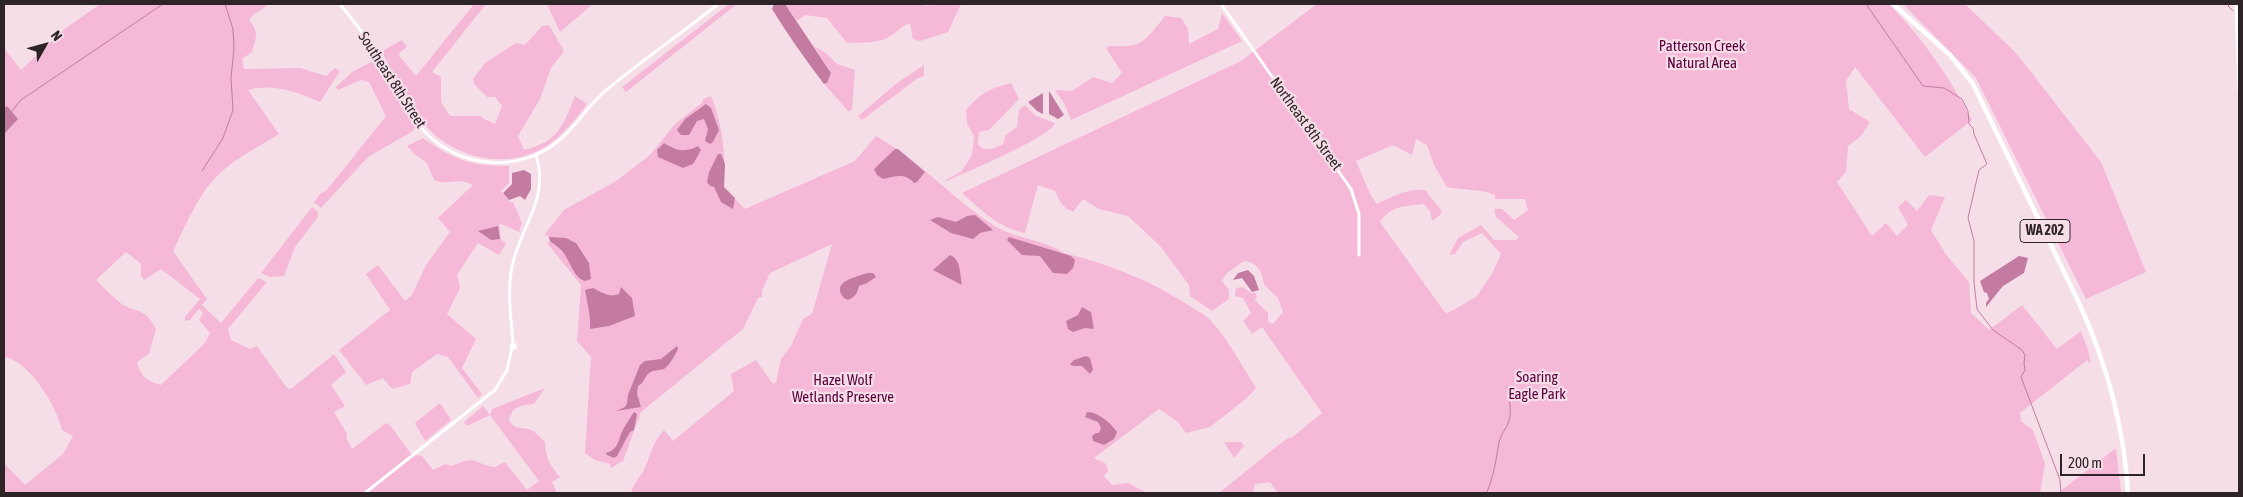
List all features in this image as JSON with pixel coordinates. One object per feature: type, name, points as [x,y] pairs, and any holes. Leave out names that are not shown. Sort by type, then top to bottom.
[{"type":"main road","name":"WA 202","points":[[1894,4],[1950,55],[1973,84],[2076,295],[2095,338],[2114,398],[2123,438],[2128,493]]},
{"type":"street","name":"Southeast 8th Street","points":[[340,4],[376,51],[415,119],[432,140],[459,156],[484,162],[514,162],[536,155],[564,137],[603,93],[718,4]]},
{"type":"street","name":"Northeast 8th Street","points":[[1221,4],[1352,189],[1359,214],[1359,255]]},
{"type":"street","points":[[2236,4],[2239,90]]},
{"type":"street","points":[[365,493],[495,390],[507,370],[512,348],[516,346],[513,344],[509,293],[510,278],[513,263],[542,183],[536,155]]},
{"type":"green space","points":[[100,4],[267,4],[249,20],[255,28],[256,39],[252,52],[242,59],[244,69],[300,68],[326,76],[335,68],[340,71],[320,102],[294,92],[276,88],[248,90],[279,134],[239,158],[218,175],[198,201],[173,251],[207,299],[202,305],[221,323],[258,278],[267,282],[228,329],[231,340],[250,349],[257,346],[287,388],[291,389],[334,354],[346,372],[331,385],[345,406],[334,412],[347,434],[346,437],[352,449],[386,423],[390,425],[411,454],[422,456],[433,470],[445,464],[452,466],[471,460],[495,467],[505,462],[527,490],[539,481],[490,415],[492,409],[545,388],[534,404],[515,409],[510,415],[509,420],[515,427],[533,431],[545,442],[549,461],[560,477],[552,482],[557,493],[5,493],[4,463],[25,485],[63,454],[73,436],[62,430],[48,398],[32,375],[23,366],[4,357],[4,48],[21,70],[66,28]],"holes":[[[126,252],[141,264],[141,276],[144,280],[161,269],[200,299],[185,317],[185,321],[190,320],[199,309],[203,313],[199,320],[210,333],[205,343],[161,385],[145,378],[137,362],[149,354],[156,329],[152,321],[143,313],[124,306],[96,280]]]},
{"type":"green space","points":[[474,4],[486,4],[432,72],[441,77],[441,102],[450,116],[481,116],[495,124],[502,106],[495,97],[487,97],[475,85],[473,79],[485,63],[516,43],[525,45],[542,26],[549,25],[564,51],[551,68],[540,99],[518,136],[524,150],[545,142],[558,131],[567,116],[575,96],[587,104],[561,134],[536,152],[520,157],[486,158],[469,154],[453,147],[426,126],[408,101],[383,54],[384,50],[402,40],[407,47],[398,54],[416,76]]},
{"type":"green space","points":[[547,4],[593,4],[560,32]]},
{"type":"green space","points":[[729,4],[737,4],[626,92],[622,87]]},
{"type":"green space","points":[[785,4],[922,4],[924,6],[961,4],[948,32],[920,41],[913,39],[910,23],[903,26],[890,37],[882,40],[847,43],[827,18],[805,15],[797,21]]},
{"type":"green space","points":[[1317,4],[1889,4],[1913,30],[1935,59],[1972,120],[1925,157],[1855,67],[1846,81],[1849,109],[1870,122],[1861,136],[1848,146],[1846,172],[1837,182],[1872,236],[1886,223],[1897,236],[1908,225],[1898,207],[1906,200],[1917,211],[1929,195],[1945,197],[1931,230],[1947,256],[1969,282],[1971,313],[1989,330],[2022,305],[2057,349],[2081,331],[2091,364],[2087,360],[2020,413],[2021,421],[2033,430],[2045,464],[2040,493],[1278,493],[1270,482],[1255,484],[1253,493],[1219,493],[1322,413],[1262,327],[1252,334],[1243,321],[1251,313],[1243,298],[1235,296],[1236,288],[1243,287],[1251,293],[1255,293],[1257,297],[1255,300],[1268,313],[1268,322],[1273,324],[1283,312],[1278,298],[1264,285],[1258,268],[1252,263],[1244,261],[1227,273],[1222,281],[1229,290],[1229,299],[1212,311],[1190,296],[1189,285],[1161,247],[1128,216],[1099,209],[1083,199],[1073,212],[1062,204],[1055,191],[1038,185],[1025,233],[999,223],[983,212],[962,193],[1241,61]],"holes":[[[1416,139],[1427,145],[1434,165],[1447,187],[1485,192],[1495,195],[1495,199],[1525,199],[1528,210],[1514,220],[1502,209],[1494,209],[1496,217],[1519,237],[1516,240],[1494,240],[1481,225],[1458,238],[1449,255],[1455,254],[1463,242],[1482,233],[1501,254],[1492,274],[1476,297],[1446,314],[1380,222],[1389,212],[1399,207],[1424,204],[1430,211],[1432,221],[1442,211],[1425,190],[1406,192],[1377,204],[1371,196],[1356,161],[1393,145],[1412,155]]]},
{"type":"green space","points":[[1903,4],[1965,4],[2017,54],[2101,162],[2146,272],[2086,299],[1976,78]]},
{"type":"green space","points":[[1222,13],[1242,41],[1071,120],[1064,103],[1055,90],[1072,91],[1093,77],[1112,83],[1122,73],[1106,48],[1109,46],[1129,46],[1142,42],[1165,16],[1181,18],[1188,29],[1189,44],[1218,29]]},
{"type":"green space","points":[[814,46],[826,53],[837,64],[855,70],[852,110],[848,111],[825,85],[831,73]]},
{"type":"green space","points":[[377,59],[415,127],[413,131],[368,157],[321,208],[314,202],[321,193],[326,191],[386,116],[369,82],[361,80],[338,90],[336,87],[352,72]]},
{"type":"green space","points":[[924,65],[924,76],[918,78],[862,120],[858,116],[897,83]]},
{"type":"green space","points":[[1011,83],[1019,99],[989,130],[979,132],[978,144],[983,149],[992,149],[1003,144],[1006,135],[1017,127],[1019,110],[1025,105],[1036,116],[1055,123],[1023,146],[947,181],[945,180],[961,172],[972,155],[974,137],[967,123],[966,110],[986,92]]},
{"type":"green space","name":"Hazel Wolf Wetlands Preserve","points":[[711,96],[723,142],[724,188],[745,209],[855,161],[876,136],[907,156],[963,203],[1002,230],[1056,248],[1064,253],[1127,273],[1171,294],[1202,314],[1221,333],[1256,388],[1247,398],[1210,427],[1186,433],[1178,422],[1159,409],[1094,458],[1106,465],[1108,471],[1104,476],[1112,485],[1128,483],[1147,493],[631,493],[660,434],[664,430],[673,441],[734,391],[731,374],[756,360],[773,384],[776,382],[781,359],[791,346],[803,319],[812,314],[832,244],[770,273],[762,291],[762,297],[758,298],[743,329],[641,412],[623,461],[611,468],[610,464],[595,460],[585,453],[591,357],[577,341],[581,285],[547,243],[550,241],[549,237],[545,234],[564,210],[616,181],[650,155],[675,124],[703,102],[703,99]]},
{"type":"green space","points":[[423,138],[444,152],[463,160],[483,165],[509,166],[509,183],[501,191],[510,202],[513,202],[522,223],[519,232],[499,223],[501,239],[506,244],[499,255],[478,243],[457,275],[460,288],[447,314],[476,339],[462,368],[482,394],[478,398],[448,357],[437,354],[412,372],[410,384],[392,389],[383,378],[366,385],[339,350],[390,310],[366,274],[378,265],[405,301],[412,295],[426,265],[450,232],[438,218],[473,185],[462,181],[440,182],[434,180],[427,163],[407,146]]},
{"type":"green space","points":[[312,207],[318,212],[318,217],[295,247],[284,276],[270,277],[261,273]]},
{"type":"green space","points":[[440,403],[451,420],[425,441],[415,423]]},
{"type":"green space","points":[[483,406],[490,415],[467,426],[464,422]]},
{"type":"green space","points":[[1224,442],[1241,442],[1244,446],[1234,458]]},
{"type":"green space","points":[[2116,448],[2121,493],[2058,493]]},
{"type":"shaded area","points":[[774,4],[785,4],[831,73],[827,83],[824,84],[790,38],[772,9]]},
{"type":"shaded area","points":[[1049,91],[1064,115],[1058,119],[1049,114]]},
{"type":"shaded area","points":[[1043,93],[1043,114],[1028,102]]},
{"type":"shaded area","points":[[706,104],[711,108],[719,130],[710,144],[705,141],[708,129],[704,119],[697,121],[689,135],[681,135],[677,130],[685,119]]},
{"type":"shaded area","points":[[7,106],[18,119],[4,134],[4,109]]},
{"type":"shaded area","points":[[664,143],[681,150],[689,150],[698,146],[701,150],[693,164],[683,168],[658,157],[657,150]]},
{"type":"shaded area","points":[[895,149],[898,149],[925,172],[917,182],[914,183],[903,176],[883,179],[877,175],[874,169]]},
{"type":"shaded area","points":[[718,154],[721,154],[725,164],[724,187],[735,198],[733,209],[721,202],[714,187],[710,186],[707,182],[709,172]]},
{"type":"shaded area","points":[[524,170],[531,174],[531,189],[525,200],[520,196],[509,200],[503,193],[512,184],[512,173]]},
{"type":"shaded area","points":[[975,215],[993,230],[980,233],[973,239],[951,233],[930,220],[938,217],[956,222],[967,216]]},
{"type":"shaded area","points":[[498,226],[500,239],[491,240],[478,231]]},
{"type":"shaded area","points":[[549,237],[566,238],[576,243],[589,263],[591,279],[585,281],[578,276],[563,252],[550,241]]},
{"type":"shaded area","points":[[1009,237],[1071,256],[1075,260],[1073,268],[1067,274],[1053,273],[1040,256],[1022,255],[1007,240]]},
{"type":"shaded area","points":[[950,255],[954,257],[958,264],[962,285],[933,270]]},
{"type":"shaded area","points":[[2019,256],[2028,258],[2024,273],[2003,286],[1986,307],[1989,299],[1980,281]]},
{"type":"shaded area","points":[[1248,270],[1254,276],[1259,290],[1252,292],[1242,278],[1233,280],[1238,273]]},
{"type":"shaded area","points":[[867,273],[873,273],[876,277],[859,286],[852,298],[848,300],[844,298],[840,292],[842,284]]},
{"type":"shaded area","points":[[621,287],[632,298],[635,316],[609,326],[590,329],[585,290],[593,288],[605,294],[615,295],[619,294]]},
{"type":"shaded area","points":[[1082,307],[1091,312],[1094,329],[1085,328],[1073,332],[1068,329],[1066,321],[1078,315]]},
{"type":"shaded area","points":[[677,346],[677,351],[666,367],[650,372],[638,386],[637,394],[641,407],[616,411],[625,407],[640,365],[645,361],[661,359]]},
{"type":"shaded area","points":[[1086,356],[1090,358],[1093,370],[1090,374],[1082,366],[1070,364],[1074,360]]},
{"type":"shaded area","points":[[634,412],[637,414],[634,430],[630,432],[617,456],[614,458],[607,455],[606,453],[616,446]]},
{"type":"shaded area","points":[[1087,412],[1100,416],[1111,425],[1117,432],[1114,439],[1104,445],[1093,441],[1092,436],[1099,433],[1101,428],[1098,422],[1085,417]]},
{"type":"waterway","points":[[12,111],[21,100],[163,4]]},
{"type":"waterway","points":[[202,171],[223,138],[233,110],[231,78],[234,48],[233,29],[225,4]]},
{"type":"waterway","points":[[1866,4],[1923,86],[1944,88],[1962,99],[1968,111],[1969,124],[1973,128],[1987,164],[1979,170],[1968,218],[1974,241],[1974,282],[1977,309],[1993,330],[2022,350],[2025,355],[2025,370],[2021,377],[2060,480],[2061,493]]},
{"type":"waterway","points":[[2229,4],[2228,6],[2233,11]]},
{"type":"waterway","points":[[1487,492],[1499,442],[1510,417],[1507,387]]},
{"type":"park label","name":"Patterson Creek Natural Area","points":[[1702,54]]},
{"type":"park label","name":"Soaring Eagle Park","points":[[1537,386]]}]
